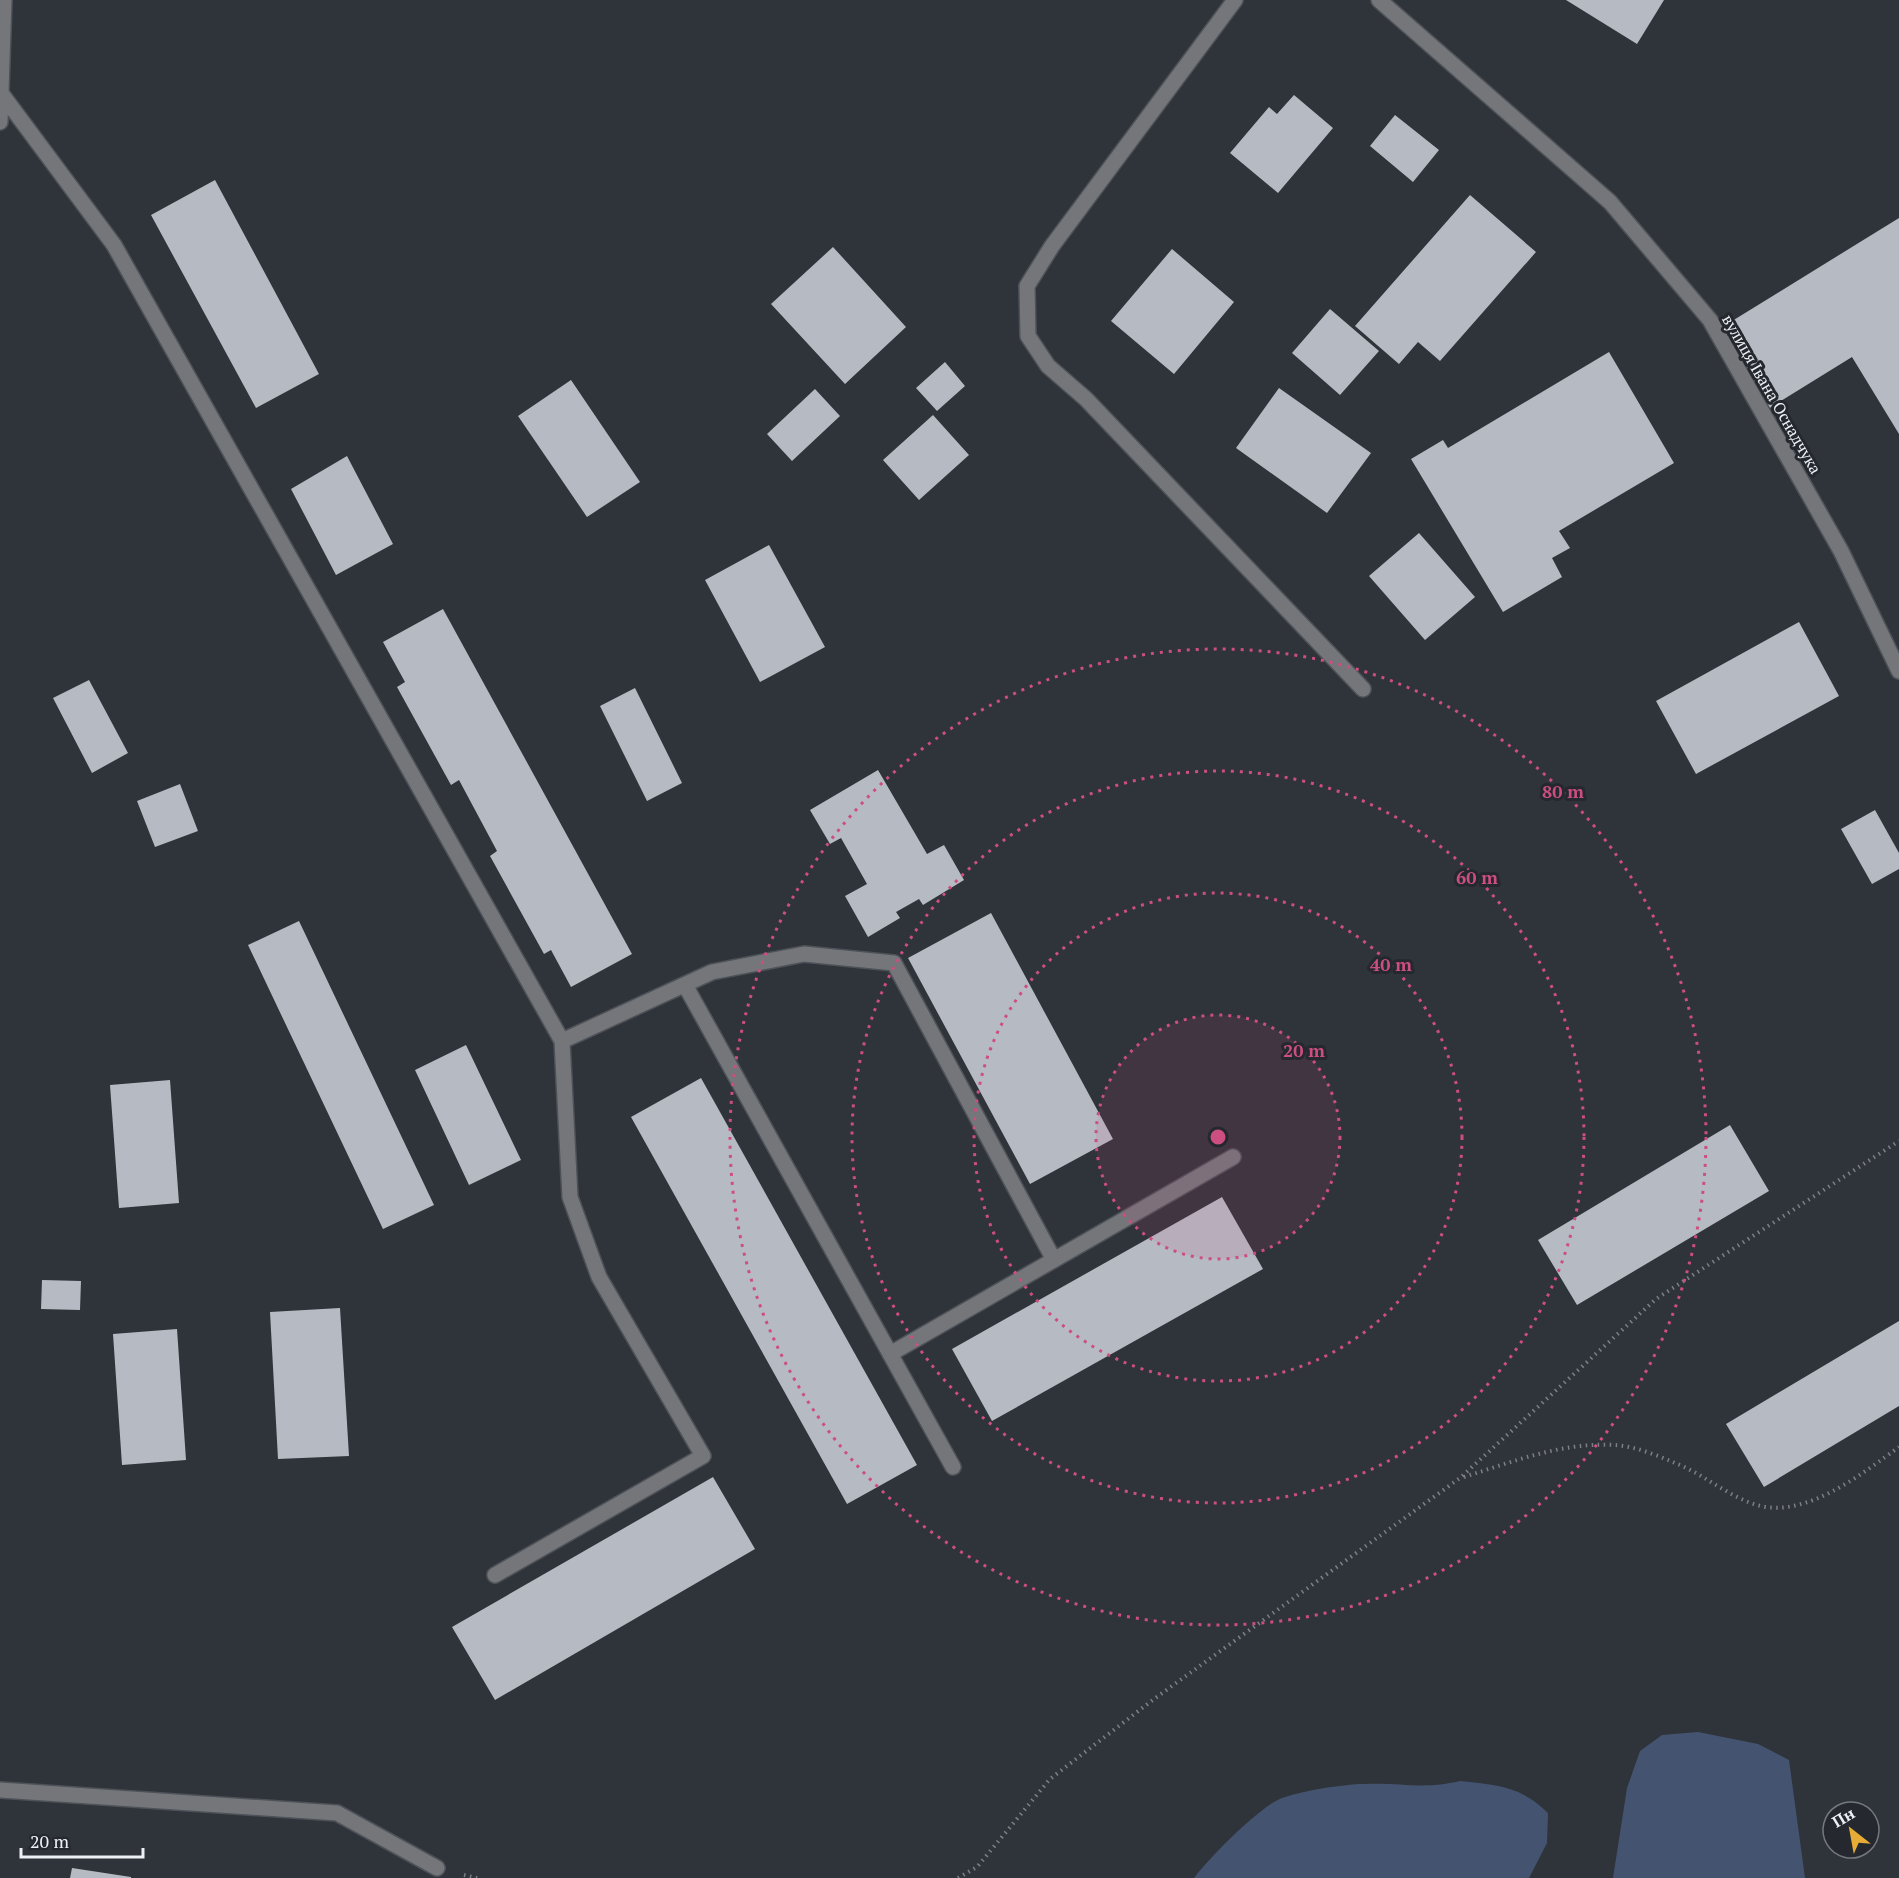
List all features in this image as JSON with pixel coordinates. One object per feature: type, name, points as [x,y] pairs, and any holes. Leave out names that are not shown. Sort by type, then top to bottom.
[{"type":"street","points":[[0,122],[4,0]]},
{"type":"street","points":[[1235,0],[1052,246],[1027,286],[1028,336],[1048,366],[1086,399],[1363,688]]},
{"type":"street","name":"вулиця Івана Оснадчука","points":[[1379,0],[1610,202],[1710,320],[1841,551],[1899,671]]},
{"type":"street","points":[[1,93],[114,245],[562,1041],[570,1197],[599,1277],[703,1456],[495,1575]]},
{"type":"street","points":[[562,1041],[712,972],[804,954],[894,963],[1054,1260]]},
{"type":"street","points":[[685,985],[953,1467]]},
{"type":"street","points":[[890,1354],[1233,1157]]},
{"type":"street","points":[[0,1790],[337,1813],[437,1868]]},
{"type":"path","points":[[958,1878],[977,1867],[1050,1779],[1154,1699],[1460,1478],[1656,1299],[1899,1141]]},
{"type":"path","points":[[1460,1478],[1555,1449],[1615,1445],[1649,1452],[1694,1470],[1760,1506],[1793,1508],[1849,1482],[1899,1447]]},
{"type":"shaded area","points":[[1698,1732],[1758,1744],[1789,1760],[1805,1878],[1613,1878],[1627,1788],[1640,1751],[1662,1735]]},
{"type":"shaded area","points":[[1460,1781],[1508,1788],[1528,1797],[1548,1813],[1547,1843],[1529,1878],[1194,1878],[1243,1826],[1281,1798],[1344,1785],[1434,1785]]},
{"type":"building","points":[[1566,0],[1664,0],[1637,44]]},
{"type":"building","points":[[1294,95],[1333,128],[1278,193],[1230,153],[1269,107],[1277,114]]},
{"type":"building","points":[[1395,115],[1439,150],[1413,182],[1370,146]]},
{"type":"building","points":[[215,180],[319,374],[256,408],[151,215]]},
{"type":"building","points":[[1470,195],[1536,252],[1440,361],[1418,342],[1399,364],[1355,326]]},
{"type":"building","points":[[1899,218],[1899,434],[1852,357],[1760,414],[1711,334]]},
{"type":"building","points":[[833,247],[906,327],[845,384],[771,304]]},
{"type":"building","points":[[1172,249],[1234,302],[1174,374],[1111,321]]},
{"type":"building","points":[[1330,309],[1379,351],[1340,395],[1292,353]]},
{"type":"building","points":[[1609,352],[1674,463],[1559,531],[1570,548],[1552,558],[1562,577],[1503,612],[1411,459],[1443,440],[1448,448]]},
{"type":"building","points":[[945,362],[965,386],[937,411],[916,388]]},
{"type":"building","points":[[571,380],[640,482],[587,517],[518,416]]},
{"type":"building","points":[[1279,388],[1371,453],[1327,513],[1236,448]]},
{"type":"building","points":[[815,389],[840,416],[792,461],[767,434]]},
{"type":"building","points":[[933,415],[969,455],[919,500],[883,460]]},
{"type":"building","points":[[347,456],[393,544],[336,575],[291,489]]},
{"type":"building","points":[[1419,533],[1475,597],[1425,640],[1369,576]]},
{"type":"building","points":[[769,545],[825,647],[760,682],[705,580]]},
{"type":"building","points":[[443,609],[632,954],[571,987],[551,950],[544,954],[490,856],[497,851],[459,780],[451,785],[397,687],[405,682],[383,642]]},
{"type":"building","points":[[1799,622],[1839,696],[1696,774],[1656,701]]},
{"type":"building","points":[[89,680],[128,753],[92,773],[53,698]]},
{"type":"building","points":[[635,688],[682,783],[647,801],[600,706]]},
{"type":"building","points":[[878,770],[927,854],[944,845],[964,880],[923,905],[919,899],[896,912],[900,918],[868,937],[845,896],[867,884],[841,838],[830,844],[810,810]]},
{"type":"building","points":[[180,784],[198,831],[155,847],[137,801]]},
{"type":"building","points":[[1875,810],[1899,853],[1899,869],[1872,884],[1841,829]]},
{"type":"building","points":[[991,913],[1113,1139],[1030,1184],[908,958]]},
{"type":"building","points":[[299,921],[434,1205],[383,1229],[248,945]]},
{"type":"building","points":[[466,1045],[521,1160],[469,1185],[415,1070]]},
{"type":"building","points":[[701,1078],[917,1465],[847,1504],[631,1117]]},
{"type":"building","points":[[170,1080],[179,1203],[119,1208],[110,1085]]},
{"type":"building","points":[[1730,1125],[1769,1191],[1577,1305],[1538,1240]]},
{"type":"building","points":[[1222,1197],[1263,1269],[992,1421],[952,1349]]},
{"type":"building","points":[[42,1280],[81,1281],[80,1310],[41,1309]]},
{"type":"building","points":[[340,1308],[349,1456],[278,1459],[270,1312]]},
{"type":"building","points":[[1899,1321],[1899,1406],[1764,1487],[1726,1424]]},
{"type":"building","points":[[177,1329],[186,1460],[122,1465],[113,1334]]},
{"type":"building","points":[[713,1477],[755,1549],[495,1700],[452,1627]]},
{"type":"building","points":[[72,1868],[131,1877],[131,1878],[70,1878]]}]
